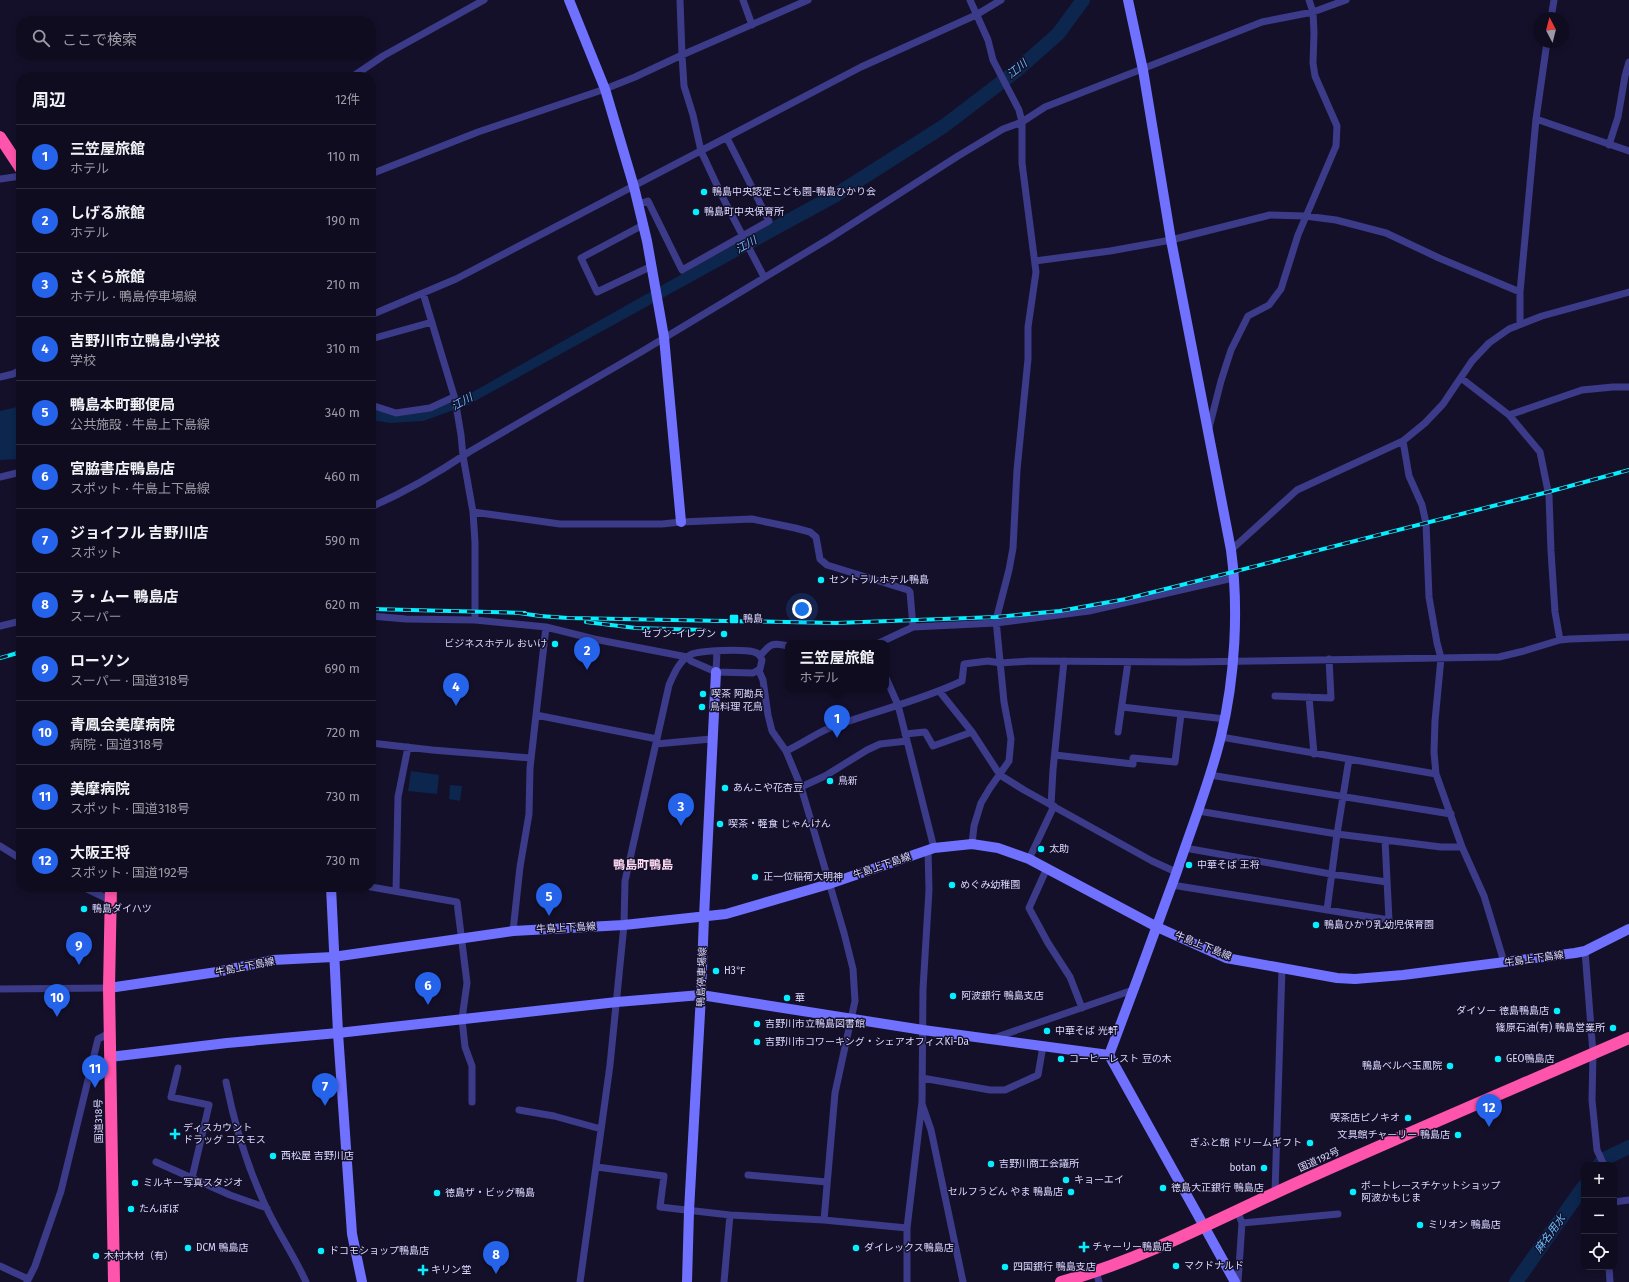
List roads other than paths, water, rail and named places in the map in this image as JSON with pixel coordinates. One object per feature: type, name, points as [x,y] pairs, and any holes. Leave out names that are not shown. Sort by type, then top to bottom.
[{"type":"highway","points":[[0,137],[16,161]]},
{"type":"highway","name":"国道318号","points":[[111,892],[109,988],[114,1282]]},
{"type":"highway","name":"国道192号","points":[[1061,1282],[1097,1277],[1237,1210],[1629,1038]]},
{"type":"street","points":[[359,72],[382,56],[484,0]]},
{"type":"street","points":[[569,0],[605,89],[634,187],[652,266],[664,337],[681,522]]},
{"type":"street","points":[[680,0],[684,86],[694,114],[702,151],[722,196],[764,277]]},
{"type":"street","points":[[743,0],[752,25]]},
{"type":"street","points":[[376,172],[478,132],[605,89],[808,0]]},
{"type":"street","points":[[970,0],[988,40],[993,60],[1019,110],[1022,122],[1022,163],[1036,272],[1028,327],[1028,359],[1017,470],[1013,548],[996,623],[1004,702],[1011,739],[1009,760],[981,803],[974,826],[972,844]]},
{"type":"street","points":[[376,313],[456,279],[861,67],[931,34],[976,15],[1001,0]]},
{"type":"street","points":[[1128,0],[1143,70],[1171,240],[1231,550],[1233,578],[1234,661],[1225,719],[1210,775],[1157,927],[1109,1055],[1235,1282]]},
{"type":"street","points":[[1208,431],[1231,350],[1248,316],[1269,306],[1282,288],[1305,216],[1336,146],[1337,126],[1315,76],[1313,12],[1309,0]]},
{"type":"street","points":[[376,505],[399,494],[664,337],[764,277],[958,156],[1003,129],[1022,122],[1045,107],[1143,70],[1262,22],[1313,12],[1346,0]]},
{"type":"street","points":[[1552,12],[1554,0]]},
{"type":"street","points":[[1520,324],[1520,292],[1536,119],[1546,48]]},
{"type":"street","points":[[1609,145],[1618,117],[1629,62]]},
{"type":"street","points":[[1536,119],[1629,151]]},
{"type":"street","points":[[638,204],[648,201],[682,270],[769,221],[727,138]]},
{"type":"street","points":[[0,179],[16,177]]},
{"type":"street","points":[[1035,261],[1110,251],[1171,240],[1270,215],[1305,216],[1336,220],[1386,233],[1439,258],[1520,292]]},
{"type":"street","points":[[643,225],[581,258],[598,292],[652,266]]},
{"type":"street","points":[[1231,550],[1297,490],[1403,441],[1425,423],[1443,404],[1472,361],[1489,343],[1509,329],[1542,316],[1629,292]]},
{"type":"street","points":[[423,293],[454,398],[461,435],[463,456],[473,512],[475,542],[475,620]]},
{"type":"street","points":[[376,338],[432,322]]},
{"type":"street","points":[[0,377],[16,372]]},
{"type":"street","points":[[1461,378],[1509,415],[1540,452],[1548,496],[1555,612],[1560,640]]},
{"type":"street","points":[[1509,415],[1582,390],[1629,387]]},
{"type":"street","points":[[376,407],[396,413],[430,408],[454,398]]},
{"type":"street","points":[[1403,441],[1410,476],[1422,506],[1426,523],[1429,597],[1441,658],[1435,721],[1434,752],[1436,774],[1462,847],[1484,896],[1504,962]]},
{"type":"street","points":[[0,477],[16,473]]},
{"type":"street","points":[[473,512],[560,524],[662,524],[752,519],[810,532],[816,537],[820,559],[827,565],[908,590],[910,592],[913,627]]},
{"type":"street","points":[[885,640],[913,627],[996,623],[1089,611],[1233,578]]},
{"type":"street","points":[[376,616],[406,619],[475,620],[546,627],[594,639],[687,657],[691,661],[716,672],[753,674],[759,671],[762,664],[760,656],[752,652],[717,651],[691,654],[687,657],[679,666],[669,685],[625,881],[624,925],[617,1002],[597,1167],[585,1235],[580,1282]]},
{"type":"street","points":[[0,626],[16,622]]},
{"type":"street","points":[[513,931],[520,868],[529,814],[531,758],[546,627]]},
{"type":"street","points":[[786,751],[830,728],[940,692],[962,681],[964,664],[988,661],[1001,663],[1064,661],[1128,662],[1499,657],[1560,640],[1629,637]]},
{"type":"street","points":[[760,656],[768,646],[774,644],[785,646]]},
{"type":"street","points":[[716,672],[717,651]]},
{"type":"street","points":[[1275,696],[1330,698],[1329,659]]},
{"type":"street","points":[[1029,859],[1053,806],[1055,755],[1064,661]]},
{"type":"street","points":[[1118,732],[1128,662]]},
{"type":"street","points":[[759,671],[763,680],[772,731],[786,751],[801,787],[852,969],[855,1001],[835,1093],[824,1220]]},
{"type":"street","name":"鴨島停車場線","points":[[687,1282],[689,1211],[702,995],[704,917],[716,672]]},
{"type":"street","points":[[889,685],[898,705],[931,849],[923,989],[922,1102],[907,1228],[906,1282]]},
{"type":"street","points":[[940,692],[972,732],[1000,775],[1152,861],[1176,872]]},
{"type":"street","points":[[1309,697],[1314,754]]},
{"type":"street","points":[[1122,707],[1225,719]]},
{"type":"street","points":[[1055,755],[1133,764],[1133,758],[1175,762],[1180,714]]},
{"type":"street","points":[[536,715],[657,741],[712,739]]},
{"type":"street","points":[[801,787],[825,776],[867,750],[880,744],[925,732],[933,746],[972,732]]},
{"type":"street","points":[[1221,737],[1436,774]]},
{"type":"street","points":[[376,744],[408,748],[531,758]]},
{"type":"street","points":[[396,891],[398,797],[408,748]]},
{"type":"street","points":[[1326,910],[1349,759]]},
{"type":"street","points":[[1210,775],[1451,814]]},
{"type":"street","points":[[1198,811],[1337,834],[1441,847],[1462,847]]},
{"type":"street","points":[[1172,885],[1389,920],[1385,840]]},
{"type":"street","name":"牛島上下島線","points":[[109,988],[217,972],[273,960],[333,957],[513,931],[624,925],[726,914],[829,884],[931,849],[972,844],[998,848],[1029,859],[1157,927],[1226,958],[1337,978],[1355,979],[1403,975],[1585,951],[1629,929]]},
{"type":"street","points":[[0,846],[16,856]]},
{"type":"street","points":[[1185,848],[1331,874],[1387,882]]},
{"type":"street","points":[[1047,868],[1029,908],[1048,943],[1070,977],[1082,1008]]},
{"type":"street","points":[[376,888],[457,902],[467,983],[462,1019],[465,1047],[472,1066],[472,1102]]},
{"type":"street","points":[[93,892],[110,900]]},
{"type":"street","points":[[331,892],[333,957],[352,1234],[362,1282]]},
{"type":"street","points":[[1585,951],[1593,1054],[1592,1100],[1597,1150],[1603,1162]]},
{"type":"street","points":[[1275,1193],[1282,968]]},
{"type":"street","points":[[0,989],[109,988]]},
{"type":"street","points":[[992,1039],[1133,990]]},
{"type":"street","points":[[110,1057],[227,1043],[338,1033],[617,1002],[702,995],[923,1030],[1109,1055]]},
{"type":"street","points":[[0,1266],[28,1280],[35,1266],[61,1191],[98,1039],[110,1034]]},
{"type":"street","points":[[922,1078],[990,1090],[1005,1090],[1038,1075],[1043,1046]]},
{"type":"street","points":[[178,1068],[171,1097],[209,1106],[192,1178]]},
{"type":"street","points":[[226,1082],[233,1117],[243,1152],[267,1208],[306,1282]]},
{"type":"street","points":[[922,1102],[931,1130],[963,1282]]},
{"type":"street","points":[[519,1110],[554,1116],[602,1129]]},
{"type":"street","points":[[156,1162],[267,1208]]},
{"type":"street","points":[[597,1167],[664,1176],[660,1207],[730,1215],[824,1220],[907,1228]]},
{"type":"street","points":[[748,1175],[827,1182]]},
{"type":"street","points":[[1617,1202],[1629,1200]]},
{"type":"street","points":[[1237,1210],[1242,1223],[1238,1282]]},
{"type":"street","points":[[1242,1223],[1338,1214]]},
{"type":"street","points":[[724,1282],[730,1215]]},
{"type":"street","points":[[1608,1270],[1610,1282]]},
{"type":"water","points":[[762,229],[764,242],[468,405],[423,421],[390,423],[376,421],[376,410],[399,416],[426,412],[462,398]]},
{"type":"water","points":[[16,407],[16,459],[0,460],[0,411]]},
{"type":"water","points":[[411,771],[439,775],[437,794],[408,791]]},
{"type":"water","points":[[450,785],[462,786],[460,801],[449,799]]},
{"type":"waterway","name":"江川","points":[[746,244],[834,196],[944,126],[1016,71],[1058,34],[1083,0]]},
{"type":"waterway","name":"麻名用水","points":[[1602,1162],[1604,1159],[1629,1147]]},
{"type":"waterway","name":"麻名用水","points":[[1516,1282],[1581,1190]]},
{"type":"railway","points":[[519,613],[568,618],[836,623],[996,617],[1060,611],[1126,599],[1629,470]]},
{"type":"railway","points":[[376,609],[525,613]]},
{"type":"railway","points":[[586,622],[636,628],[705,630]]},
{"type":"railway","points":[[0,658],[16,653]]},
{"type":"place","name":"鴨島中央認定こども園-鴨島ひかり会","points":[[704,192]]},
{"type":"place","name":"鴨島町中央保育所","points":[[696,212]]},
{"type":"place","name":"セントラルホテル鴨島","points":[[821,580]]},
{"type":"place","name":"鴨島","points":[[734,619]]},
{"type":"place","name":"セブン-イレブン","points":[[724,634]]},
{"type":"place","name":"ビジネスホテル おいけ","points":[[555,644]]},
{"type":"place","name":"しげる旅館","points":[[587,670]]},
{"type":"place","name":"喫茶 阿勘兵","points":[[703,694]]},
{"type":"place","name":"吉野川市立鴨島小学校","points":[[456,706]]},
{"type":"place","name":"鳥料理 花鳥","points":[[702,707]]},
{"type":"place","name":"三笠屋旅館","points":[[837,738]]},
{"type":"place","name":"鳥新","points":[[830,781]]},
{"type":"place","name":"あんこや花杏豆","points":[[725,788]]},
{"type":"place","name":"喫茶・軽食 じゃんけん","points":[[720,824]]},
{"type":"place","name":"さくら旅館","points":[[681,826]]},
{"type":"place","name":"太助","points":[[1041,849]]},
{"type":"place","name":"中華そば 王将","points":[[1189,865]]},
{"type":"place","name":"正一位稲荷大明神","points":[[755,877]]},
{"type":"place","name":"めぐみ幼稚園","points":[[952,885]]},
{"type":"place","name":"鴨島ダイハツ","points":[[84,909]]},
{"type":"place","name":"鴨島本町郵便局","points":[[549,916]]},
{"type":"place","name":"鴨島ひかり乳幼児保育園","points":[[1316,925]]},
{"type":"place","name":"ローソン","points":[[79,965]]},
{"type":"place","name":"H3℉","points":[[716,971]]},
{"type":"place","name":"阿波銀行 鴨島支店","points":[[953,996]]},
{"type":"place","name":"華","points":[[787,998]]},
{"type":"place","name":"宮脇書店鴨島店","points":[[428,1005]]},
{"type":"place","name":"ダイソー 徳島鴨島店","points":[[1557,1011]]},
{"type":"place","name":"青鳳会美摩病院","points":[[57,1017]]},
{"type":"place","name":"吉野川市立鴨島図書館","points":[[757,1024]]},
{"type":"place","name":"篠原石油(有) 鴨島営業所","points":[[1613,1028]]},
{"type":"place","name":"中華そば 光軒","points":[[1047,1031]]},
{"type":"place","name":"吉野川市コワーキング・シェアオフィスKi-Da","points":[[757,1042]]},
{"type":"place","name":"コーヒーレスト 豆の木","points":[[1061,1059]]},
{"type":"place","name":"GEO鴨島店","points":[[1498,1059]]},
{"type":"place","name":"鴨島ベルベ玉鳳院","points":[[1450,1066]]},
{"type":"place","name":"美摩病院","points":[[95,1088]]},
{"type":"place","name":"ジョイフル 吉野川店","points":[[325,1106]]},
{"type":"place","name":"喫茶店ピノキオ","points":[[1408,1118]]},
{"type":"place","name":"大阪王将","points":[[1489,1127]]},
{"type":"place","name":"ディスカウント ドラッグ コスモス","points":[[175,1134]]},
{"type":"place","name":"文具館チャーリー 鴨島店","points":[[1458,1135]]},
{"type":"place","name":"ぎふと館 ドリームギフト","points":[[1310,1143]]},
{"type":"place","name":"西松屋 吉野川店","points":[[273,1156]]},
{"type":"place","name":"吉野川商工会議所","points":[[991,1164]]},
{"type":"place","name":"botan","points":[[1264,1168]]},
{"type":"place","name":"キョーエイ","points":[[1066,1180]]},
{"type":"place","name":"ミルキー写真スタジオ","points":[[135,1183]]},
{"type":"place","name":"徳島大正銀行 鴨島店","points":[[1163,1188]]},
{"type":"place","name":"セルフうどん やま 鴨島店","points":[[1071,1192]]},
{"type":"place","name":"ボートレースチケットショップ 阿波かもじま","points":[[1353,1192]]},
{"type":"place","name":"徳島ザ・ビッグ鴨島","points":[[437,1193]]},
{"type":"place","name":"たんぽぽ","points":[[131,1209]]},
{"type":"place","name":"ミリオン 鴨島店","points":[[1420,1225]]},
{"type":"place","name":"チャーリー鴨島店","points":[[1084,1247]]},
{"type":"place","name":"DCM 鴨島店","points":[[188,1248]]},
{"type":"place","name":"ダイレックス鴨島店","points":[[856,1248]]},
{"type":"place","name":"ドコモショップ鴨島店","points":[[321,1251]]},
{"type":"place","name":"木村木材（有）","points":[[96,1256]]},
{"type":"place","name":"マクドナルド","points":[[1176,1266]]},
{"type":"place","name":"四国銀行 鴨島支店","points":[[1005,1267]]},
{"type":"place","name":"キリン堂","points":[[423,1270]]},
{"type":"place","name":"ラ・ムー 鴨島店","points":[[496,1274]]},
{"type":"district","name":"鴨島町鴨島","points":[[643,865]]}]
